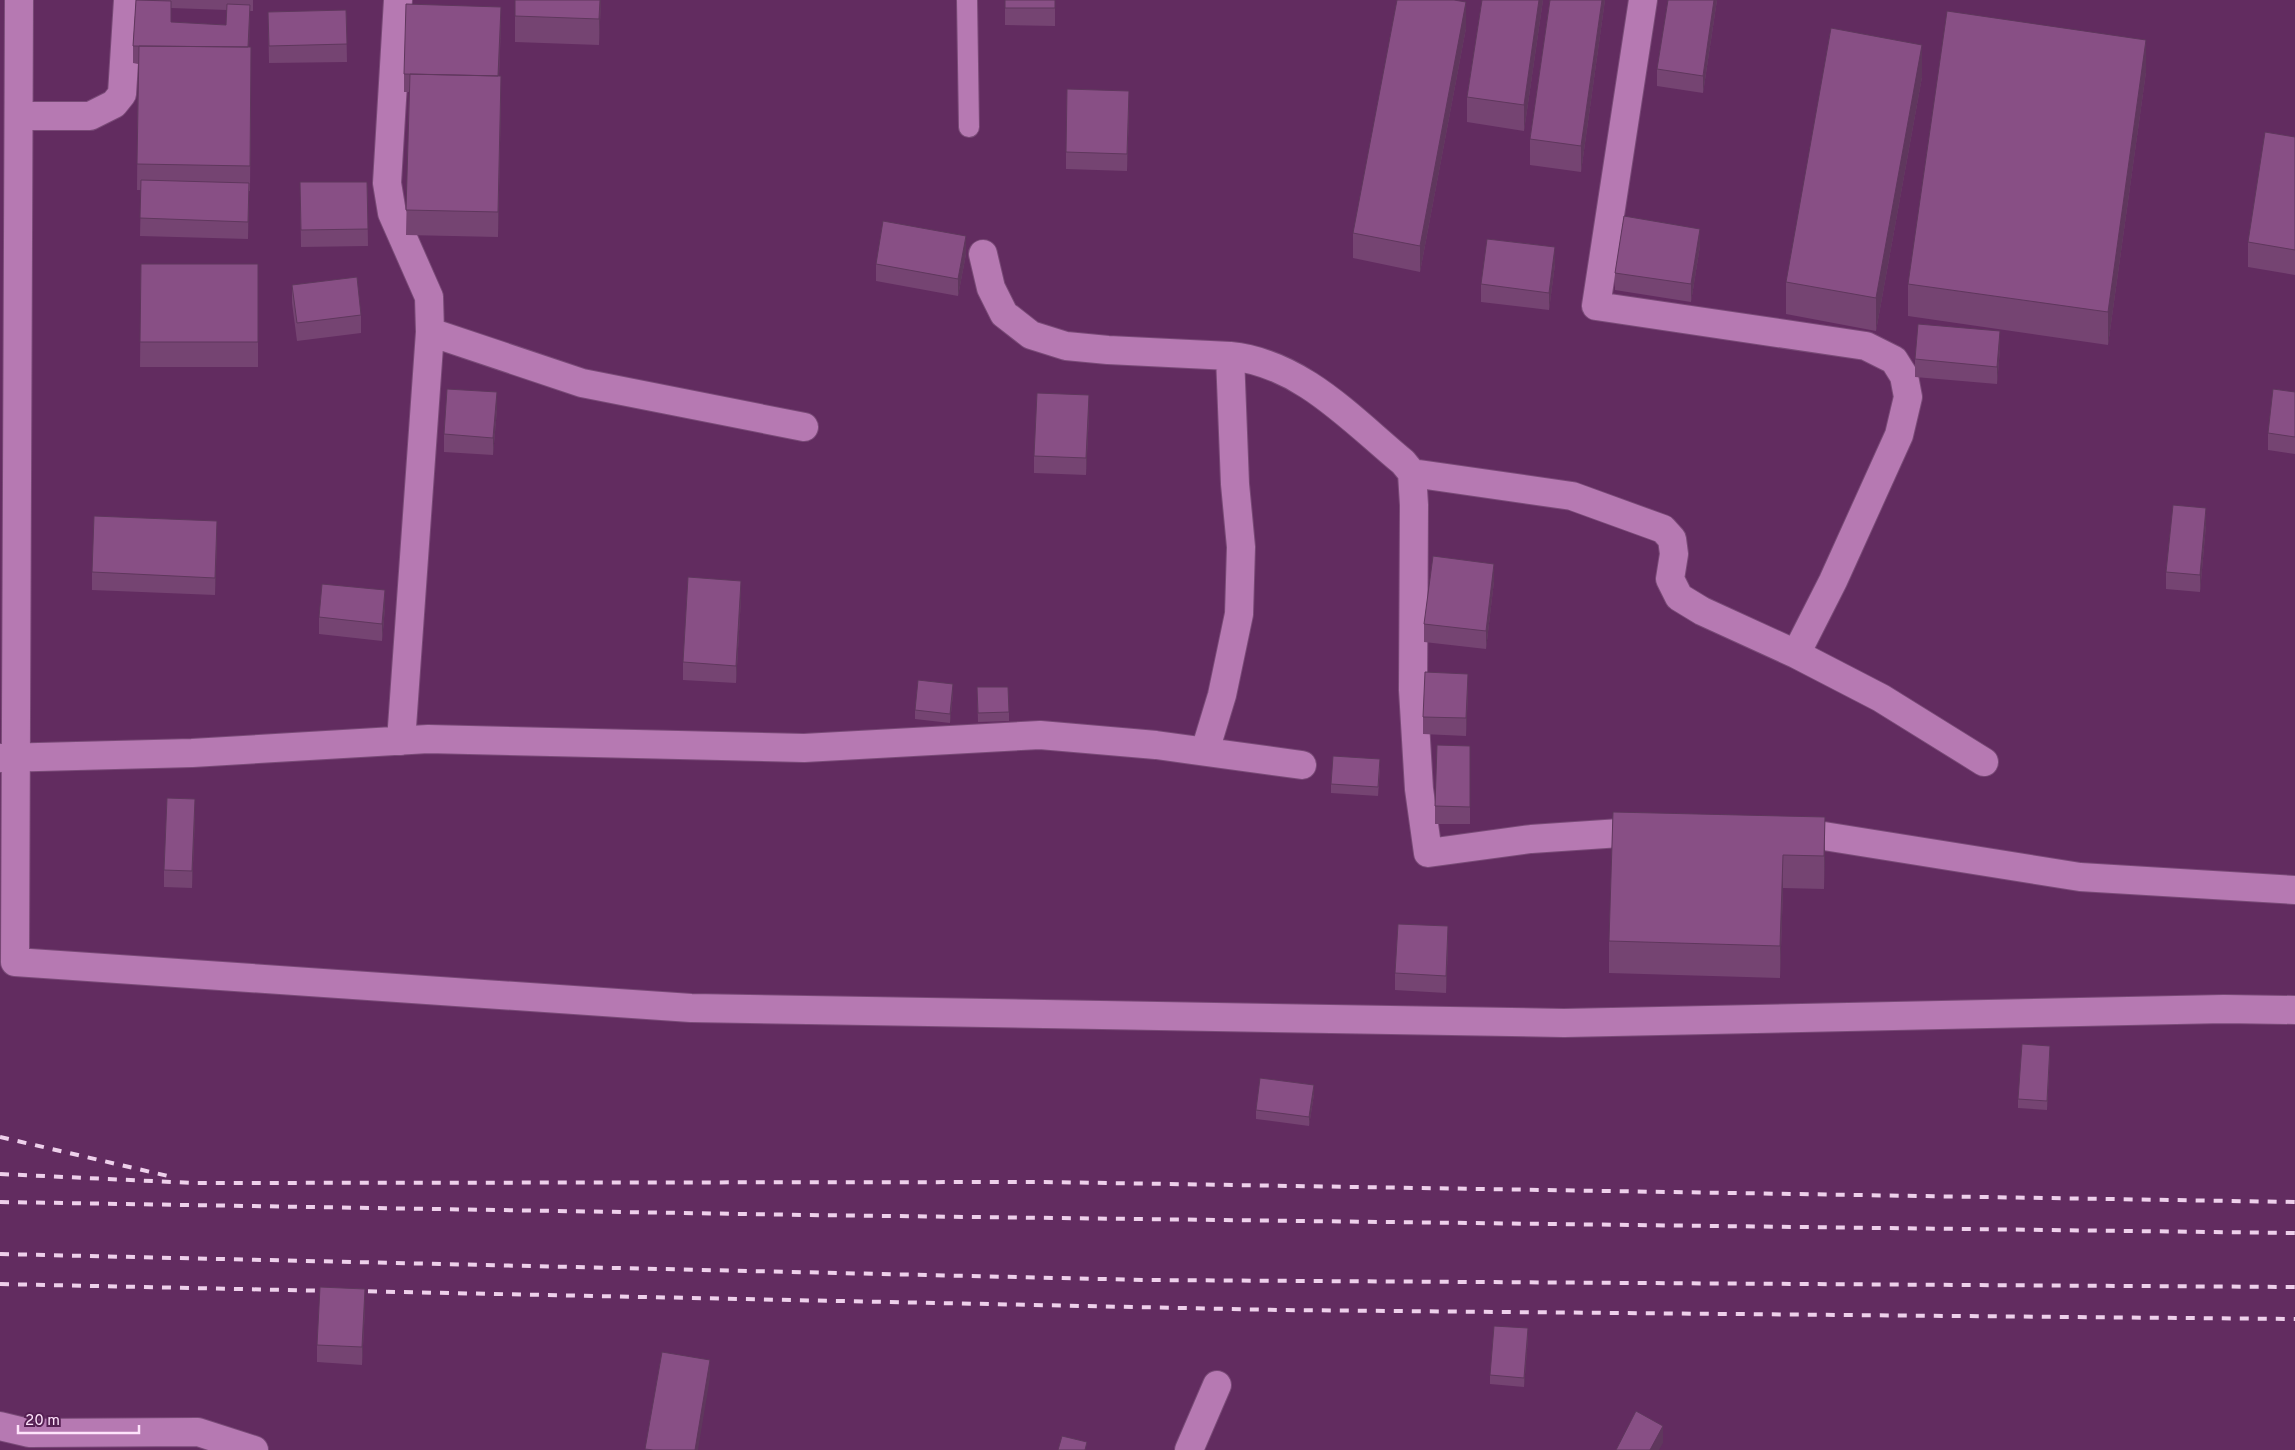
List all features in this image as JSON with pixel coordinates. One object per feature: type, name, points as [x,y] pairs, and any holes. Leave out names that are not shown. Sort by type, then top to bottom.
[{"type":"street","points":[[19,0],[19,116],[8,757],[15,962],[701,1008],[1564,1023],[2224,1009],[2295,1010]]},
{"type":"street","points":[[19,116],[90,116],[114,104],[122,94],[128,0]]},
{"type":"street","points":[[398,0],[387,183],[392,213],[429,297],[430,332],[401,741]]},
{"type":"street","points":[[1643,0],[1596,306],[1866,346],[1894,360],[1904,376],[1908,397],[1899,435],[1833,580],[1796,654]]},
{"type":"street","points":[[984,254],[991,288],[1004,314],[1031,335],[1066,346],[1247,357],[1277,366],[1318,390],[1403,462],[1412,474],[1414,505],[1413,690],[1419,789],[1428,853],[1531,839],[1671,831]]},
{"type":"street","points":[[430,332],[582,383],[804,427]]},
{"type":"street","points":[[1205,751],[1222,696],[1239,614],[1241,547],[1235,484],[1230,356]]},
{"type":"street","points":[[1412,474],[1572,496],[1663,529],[1672,539],[1674,554],[1670,579],[1679,597],[1702,611],[1796,654],[1881,698],[1984,762]]},
{"type":"street","points":[[8,757],[192,753],[428,739],[804,748],[1040,735],[1205,751],[1302,765]]},
{"type":"street","points":[[1766,832],[1805,833],[2080,877],[2295,890]]},
{"type":"street","points":[[1189,1450],[1217,1385]]},
{"type":"street","points":[[0,1426],[29,1442],[198,1441],[254,1450]]},
{"type":"lane","points":[[967,0],[969,127]]},
{"type":"building","points":[[136,0],[171,1],[171,22],[226,25],[227,4],[250,5],[248,47],[133,46]]},
{"type":"building","points":[[515,0],[600,0],[599,19],[515,16]]},
{"type":"building","points":[[1005,0],[1055,0],[1055,8],[1005,8]]},
{"type":"building","points":[[1397,0],[1454,0],[1466,2],[1420,246],[1353,233]]},
{"type":"building","points":[[1482,0],[1539,0],[1524,105],[1467,97]]},
{"type":"building","points":[[1550,0],[1602,0],[1581,146],[1530,139]]},
{"type":"building","points":[[1668,0],[1714,0],[1703,76],[1657,69]]},
{"type":"building","points":[[406,4],[501,7],[498,76],[404,74]]},
{"type":"building","points":[[346,10],[347,44],[269,46],[268,12]]},
{"type":"building","points":[[1947,11],[2146,40],[2108,312],[1908,284]]},
{"type":"building","points":[[1831,28],[1922,45],[1876,298],[1786,282]]},
{"type":"building","points":[[139,46],[251,47],[250,166],[137,164]]},
{"type":"building","points":[[410,74],[501,76],[498,212],[406,210]]},
{"type":"building","points":[[1067,89],[1129,91],[1127,154],[1066,152]]},
{"type":"building","points":[[2265,132],[2295,137],[2295,250],[2248,242]]},
{"type":"building","points":[[141,180],[249,183],[248,222],[140,218]]},
{"type":"building","points":[[300,182],[367,182],[368,229],[301,230]]},
{"type":"building","points":[[1624,216],[1700,229],[1691,284],[1615,273]]},
{"type":"building","points":[[883,221],[966,236],[958,279],[876,264]]},
{"type":"building","points":[[1487,239],[1555,247],[1549,293],[1481,284]]},
{"type":"building","points":[[141,264],[258,264],[258,342],[140,342]]},
{"type":"building","points":[[357,277],[361,315],[297,323],[292,285]]},
{"type":"building","points":[[1918,324],[2000,331],[1997,367],[1915,359]]},
{"type":"building","points":[[447,389],[497,392],[493,438],[444,434]]},
{"type":"building","points":[[2273,389],[2295,392],[2295,437],[2268,433]]},
{"type":"building","points":[[1037,393],[1089,395],[1086,458],[1034,456]]},
{"type":"building","points":[[2173,505],[2206,508],[2200,575],[2166,572]]},
{"type":"building","points":[[94,516],[217,521],[215,578],[92,572]]},
{"type":"building","points":[[1433,556],[1494,564],[1486,631],[1424,624]]},
{"type":"building","points":[[688,577],[741,581],[736,666],[683,662]]},
{"type":"building","points":[[322,584],[385,590],[382,624],[319,617]]},
{"type":"building","points":[[1425,672],[1468,674],[1466,718],[1423,717]]},
{"type":"building","points":[[918,680],[953,684],[950,714],[915,710]]},
{"type":"building","points":[[977,687],[1008,687],[1009,712],[978,713]]},
{"type":"building","points":[[1437,745],[1470,746],[1470,807],[1435,806]]},
{"type":"building","points":[[1333,756],[1380,759],[1378,787],[1331,784]]},
{"type":"building","points":[[167,798],[195,799],[192,871],[164,870]]},
{"type":"building","points":[[1613,812],[1825,817],[1824,856],[1783,855],[1780,946],[1609,941]]},
{"type":"building","points":[[1398,924],[1448,926],[1446,976],[1395,973]]},
{"type":"building","points":[[2022,1044],[2050,1046],[2047,1101],[2018,1099]]},
{"type":"building","points":[[1260,1078],[1314,1085],[1309,1117],[1256,1110]]},
{"type":"building","points":[[320,1287],[365,1289],[362,1347],[317,1345]]},
{"type":"building","points":[[1494,1326],[1528,1328],[1524,1378],[1490,1375]]},
{"type":"building","points":[[662,1352],[710,1360],[695,1450],[645,1449]]},
{"type":"building","points":[[1636,1411],[1663,1426],[1650,1450],[1616,1450]]},
{"type":"building","points":[[1062,1436],[1087,1442],[1085,1450],[1058,1450]]},
{"type":"railway","points":[[0,1137],[168,1176]]},
{"type":"railway","points":[[0,1174],[195,1183],[1044,1182],[2295,1202]]},
{"type":"railway","points":[[0,1202],[807,1215],[2295,1233]]},
{"type":"railway","points":[[0,1254],[1146,1280],[2295,1287]]},
{"type":"railway","points":[[0,1284],[333,1291]]},
{"type":"railway","points":[[350,1291],[1280,1310],[2295,1319]]}]
